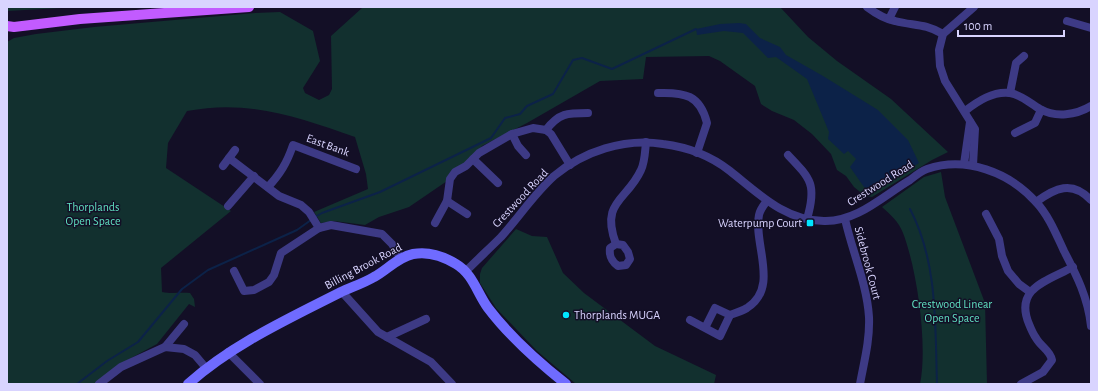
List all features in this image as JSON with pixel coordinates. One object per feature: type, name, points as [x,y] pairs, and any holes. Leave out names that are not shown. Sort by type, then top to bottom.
[{"type":"main road","points":[[9,28],[80,19],[250,7]]},
{"type":"street","points":[[867,7],[889,19],[931,28],[943,34]]},
{"type":"street","points":[[889,19],[895,7]]},
{"type":"street","points":[[973,165],[975,129],[942,74],[939,61],[943,34],[974,7]]},
{"type":"street","points":[[1067,21],[1091,28]]},
{"type":"street","points":[[1010,94],[1016,63],[1024,56]]},
{"type":"street","points":[[658,93],[676,93],[689,96],[699,103],[707,123],[697,153]]},
{"type":"street","points":[[965,111],[981,99],[993,95],[1010,94],[1023,98],[1041,110],[1056,114],[1069,114],[1083,111],[1091,106]]},
{"type":"street","points":[[1015,133],[1035,123],[1041,110]]},
{"type":"street","points":[[546,130],[555,119],[569,113],[588,113]]},
{"type":"street","points":[[964,164],[970,122]]},
{"type":"street","points":[[434,223],[447,201],[450,179],[455,172],[479,153],[512,134],[533,128],[546,130],[551,134],[570,165]]},
{"type":"street","points":[[512,134],[518,146],[526,155]]},
{"type":"street","points":[[616,244],[612,232],[611,215],[615,203],[636,179],[642,168],[646,142]]},
{"type":"street","name":"Crestwood Road","points":[[466,271],[500,237],[544,186],[570,165],[600,150],[631,143],[646,142],[674,145],[697,153],[720,164],[766,202],[793,215],[806,219],[824,221],[845,219],[872,205],[925,170],[945,165],[964,164],[973,165],[998,175],[1019,186],[1036,202],[1047,217],[1073,267],[1084,293],[1091,326]]},
{"type":"street","name":"East Bank","points":[[268,186],[281,173],[293,145],[356,169]]},
{"type":"street","points":[[223,166],[234,150]]},
{"type":"street","points":[[788,155],[806,174],[812,188],[812,198],[806,219]]},
{"type":"street","points":[[229,158],[268,186],[279,196],[301,205],[309,212],[319,228]]},
{"type":"street","points":[[473,159],[498,182]]},
{"type":"street","points":[[228,206],[254,176]]},
{"type":"street","points":[[1036,202],[1049,192],[1058,188],[1069,188],[1084,192],[1091,200]]},
{"type":"street","points":[[447,201],[467,214]]},
{"type":"street","points":[[690,320],[720,336],[730,315],[748,308],[756,300],[762,287],[764,262],[758,228],[759,215],[766,202]]},
{"type":"street","points":[[986,214],[999,239],[1002,256],[1008,271],[1019,284],[1030,292]]},
{"type":"street","name":"Sidebrook Court","points":[[845,219],[862,279],[869,318],[869,338],[860,384]]},
{"type":"street","points":[[234,270],[244,291],[254,290],[269,282],[274,275],[281,253],[319,228],[331,225],[382,234],[392,244],[401,259]]},
{"type":"street","name":"Billing Brook Road","points":[[188,384],[206,368],[228,352],[256,335],[374,277],[401,259],[412,254],[435,254],[466,271]]},
{"type":"street","points":[[1021,384],[1043,372],[1052,360],[1050,353],[1035,338],[1026,316],[1026,299],[1030,292],[1037,286],[1073,267]]},
{"type":"street","points":[[466,271],[487,307],[510,334],[539,362],[566,384]]},
{"type":"street","points":[[342,292],[378,332],[431,362],[452,384]]},
{"type":"street","points":[[705,328],[715,308],[730,315]]},
{"type":"street","points":[[387,337],[426,319]]},
{"type":"street","points":[[99,384],[121,366],[165,347],[184,324]]},
{"type":"street","points":[[165,347],[184,349],[195,355],[206,368]]},
{"type":"street","points":[[228,352],[260,384]]},
{"type":"green space","points":[[7,7],[80,7],[7,11]]},
{"type":"green space","name":"Thorplands Open Space","points":[[780,7],[808,37],[837,61],[891,99],[948,152],[932,160],[872,197],[865,196],[854,187],[846,176],[837,170],[831,154],[812,134],[794,120],[772,111],[761,104],[755,86],[720,61],[709,56],[646,57],[643,79],[600,81],[527,123],[482,146],[473,159],[450,179],[409,207],[379,217],[365,225],[334,221],[321,223],[314,212],[368,189],[366,174],[355,137],[313,123],[272,112],[231,107],[187,111],[168,143],[166,168],[231,211],[161,268],[162,292],[190,293],[194,299],[195,307],[189,304],[157,344],[120,364],[95,384],[7,384],[7,42],[14,38],[36,34],[94,27],[280,12],[313,31],[320,61],[303,88],[305,93],[319,100],[329,95],[332,89],[331,36],[362,8]]},
{"type":"green space","name":"Crestwood Linear Open Space","points":[[941,172],[945,197],[985,303],[987,384],[920,384],[923,349],[922,329],[913,266],[899,225],[882,207],[924,177]]},
{"type":"green space","points":[[516,229],[532,236],[547,237],[563,273],[584,293],[655,346],[716,375],[714,384],[576,384],[537,351],[496,308],[480,283],[482,268]]},
{"type":"water","points":[[720,24],[746,24],[760,38],[780,47],[786,55],[878,110],[908,140],[919,163],[875,191],[864,187],[850,167],[856,159],[848,151],[844,154],[828,139],[829,132],[807,79],[776,57],[768,58],[743,33],[724,31],[697,35],[696,29]]},
{"type":"waterway","points":[[315,217],[322,213],[380,192],[491,138],[505,118],[520,114],[527,106],[553,94],[573,60],[582,58],[612,69],[696,29]]},
{"type":"waterway","points":[[910,209],[926,250],[930,272],[935,317],[937,384]]},
{"type":"waterway","points":[[77,384],[107,361],[138,342],[182,289],[208,270],[297,230],[311,220]]},
{"type":"place","name":"Waterpump Court","points":[[810,223]]},
{"type":"place","name":"Thorplands MUGA","points":[[566,315]]}]
